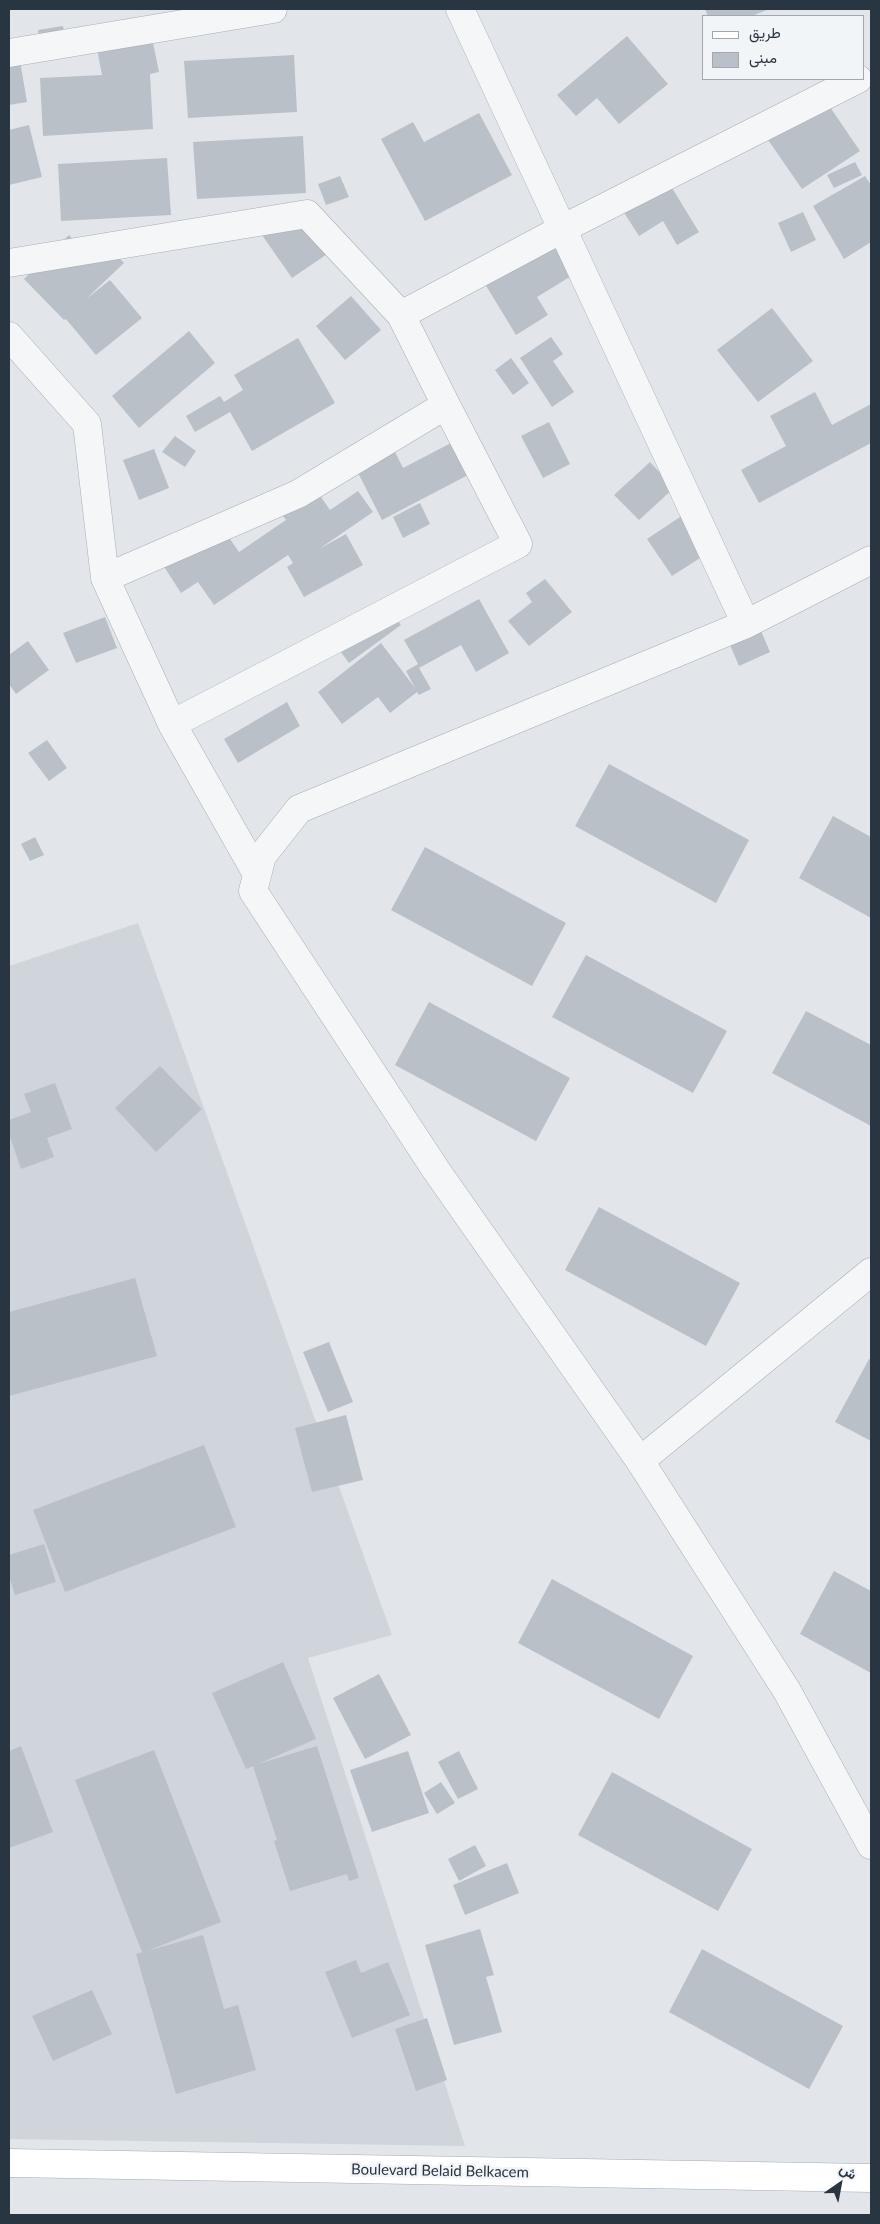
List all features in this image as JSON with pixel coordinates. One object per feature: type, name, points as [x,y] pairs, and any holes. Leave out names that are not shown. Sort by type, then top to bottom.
[{"type":"main road","name":"Boulevard Belaid Belkacem","points":[[9,2164],[871,2178]]},
{"type":"street","points":[[9,53],[273,9]]},
{"type":"street","points":[[460,9],[746,624]]},
{"type":"street","points":[[401,315],[562,229],[856,80]]},
{"type":"street","points":[[9,263],[307,214],[401,315],[518,544],[172,724]]},
{"type":"street","points":[[9,336],[20,363],[86,424],[105,578],[172,724],[257,874]]},
{"type":"street","points":[[105,578],[298,494],[446,405]]},
{"type":"street","points":[[871,560],[746,624],[298,809],[262,856],[253,891],[436,1170],[640,1461],[787,1691],[871,1845]]},
{"type":"street","points":[[640,1461],[871,1272]]},
{"type":"shaded area","points":[[138,923],[392,1635],[308,1658],[465,2146],[9,2139],[9,966]]},
{"type":"building","points":[[705,9],[769,9],[754,15],[708,15]]},
{"type":"building","points":[[149,23],[159,72],[150,74],[153,129],[43,136],[40,78],[102,75],[94,33]]},
{"type":"building","points":[[63,26],[67,47],[41,51],[38,30]]},
{"type":"building","points":[[627,36],[668,84],[619,124],[597,98],[576,116],[557,95]]},
{"type":"building","points":[[18,49],[27,102],[9,105],[9,51]]},
{"type":"building","points":[[294,55],[297,112],[188,118],[184,61]]},
{"type":"building","points":[[817,88],[860,151],[802,189],[766,137]]},
{"type":"building","points":[[479,113],[512,175],[425,221],[381,139],[413,122],[424,142]]},
{"type":"building","points":[[29,125],[42,177],[9,185],[9,130]]},
{"type":"building","points":[[303,136],[306,193],[197,199],[193,142]]},
{"type":"building","points":[[167,158],[171,215],[61,221],[58,164]]},
{"type":"building","points":[[855,162],[862,175],[834,188],[827,175]]},
{"type":"building","points":[[340,176],[349,197],[326,205],[318,184]]},
{"type":"building","points":[[865,176],[871,185],[871,242],[844,259],[813,206]]},
{"type":"building","points":[[669,183],[699,232],[677,245],[663,221],[639,236],[623,211]]},
{"type":"building","points":[[303,207],[333,250],[292,278],[262,235]]},
{"type":"building","points":[[803,212],[816,240],[791,252],[778,223]]},
{"type":"building","points":[[542,226],[573,275],[537,297],[548,315],[516,335],[482,279]]},
{"type":"building","points":[[69,235],[82,249],[97,235],[124,263],[86,299],[110,280],[142,318],[96,355],[66,319],[64,320],[24,279]]},
{"type":"building","points":[[351,296],[381,330],[345,360],[316,326]]},
{"type":"building","points":[[772,308],[813,361],[758,402],[717,350]]},
{"type":"building","points":[[189,331],[215,363],[139,428],[112,396]]},
{"type":"building","points":[[551,337],[563,354],[553,361],[574,392],[552,407],[520,358]]},
{"type":"building","points":[[298,338],[335,403],[252,451],[230,412],[195,432],[186,416],[220,396],[224,402],[243,390],[234,375]]},
{"type":"building","points":[[511,358],[529,383],[513,395],[495,370]]},
{"type":"building","points":[[815,392],[832,425],[871,404],[871,443],[759,503],[741,470],[786,446],[770,416]]},
{"type":"building","points":[[549,422],[570,464],[543,478],[521,436]]},
{"type":"building","points":[[175,436],[196,451],[185,467],[162,452]]},
{"type":"building","points":[[389,440],[403,468],[451,443],[468,475],[382,520],[351,459]]},
{"type":"building","points":[[154,449],[169,488],[139,500],[123,460]]},
{"type":"building","points":[[650,462],[674,488],[639,520],[614,495]]},
{"type":"building","points":[[310,481],[330,510],[358,491],[373,512],[319,549],[346,534],[363,565],[304,597],[287,567],[293,563],[288,555],[214,605],[198,582],[181,593],[163,565],[221,526],[239,552],[286,520],[275,505]]},
{"type":"building","points":[[420,503],[430,524],[403,538],[393,517]]},
{"type":"building","points":[[683,515],[708,553],[672,576],[647,539]]},
{"type":"building","points":[[545,579],[572,612],[529,646],[508,621],[532,602],[526,593]]},
{"type":"building","points":[[479,599],[509,653],[476,672],[461,645],[419,668],[431,689],[419,695],[417,692],[390,713],[378,697],[342,724],[318,692],[381,643],[415,688],[406,671],[418,664],[404,640]]},
{"type":"building","points":[[383,601],[401,625],[349,663],[331,639]]},
{"type":"building","points":[[105,617],[117,648],[76,663],[63,633]]},
{"type":"building","points":[[758,624],[770,652],[739,666],[727,638]]},
{"type":"building","points":[[28,641],[49,670],[16,694],[9,684],[9,655]]},
{"type":"building","points":[[287,702],[300,726],[238,763],[224,739]]},
{"type":"building","points":[[47,740],[67,768],[49,781],[28,753]]},
{"type":"building","points":[[609,764],[749,840],[716,903],[575,826]]},
{"type":"building","points":[[833,816],[871,837],[871,918],[799,878]]},
{"type":"building","points":[[35,837],[44,855],[30,861],[21,844]]},
{"type":"building","points":[[425,847],[566,923],[532,986],[391,910]]},
{"type":"building","points":[[586,955],[727,1031],[693,1093],[552,1017]]},
{"type":"building","points":[[429,1002],[570,1078],[536,1141],[395,1065]]},
{"type":"building","points":[[806,1011],[871,1045],[871,1126],[772,1073]]},
{"type":"building","points":[[160,1066],[202,1109],[156,1152],[115,1108]]},
{"type":"building","points":[[55,1083],[72,1129],[47,1138],[54,1157],[21,1169],[9,1134],[9,1120],[31,1112],[24,1094]]},
{"type":"building","points":[[599,1207],[740,1283],[706,1346],[565,1270]]},
{"type":"building","points":[[135,1278],[157,1356],[9,1396],[9,1312]]},
{"type":"building","points":[[329,1342],[353,1402],[328,1412],[303,1352]]},
{"type":"building","points":[[869,1359],[871,1360],[871,1441],[835,1422]]},
{"type":"building","points":[[346,1415],[363,1480],[312,1492],[295,1428]]},
{"type":"building","points":[[204,1445],[236,1527],[65,1592],[33,1510]]},
{"type":"building","points":[[44,1544],[56,1582],[15,1595],[9,1576],[9,1555]]},
{"type":"building","points":[[834,1571],[871,1591],[871,1673],[800,1634]]},
{"type":"building","points":[[552,1579],[693,1656],[659,1719],[518,1643]]},
{"type":"building","points":[[283,1662],[316,1739],[258,1764],[317,1746],[359,1878],[349,1881],[347,1874],[290,1891],[274,1841],[277,1840],[253,1766],[246,1769],[212,1693]]},
{"type":"building","points":[[379,1674],[411,1735],[365,1759],[333,1698]]},
{"type":"building","points":[[21,1746],[53,1832],[9,1848],[9,1751]]},
{"type":"building","points":[[154,1750],[221,1922],[147,1951],[203,1935],[224,2009],[238,2005],[256,2070],[176,2094],[136,1954],[142,1952],[75,1780]]},
{"type":"building","points":[[408,1751],[429,1813],[372,1832],[350,1770]]},
{"type":"building","points":[[459,1751],[478,1789],[458,1799],[438,1762]]},
{"type":"building","points":[[612,1772],[752,1849],[718,1911],[578,1835]]},
{"type":"building","points":[[441,1782],[455,1803],[437,1814],[424,1793]]},
{"type":"building","points":[[475,1845],[486,1866],[459,1881],[448,1859]]},
{"type":"building","points":[[507,1863],[519,1893],[465,1915],[453,1885]]},
{"type":"building","points":[[480,1929],[494,1975],[486,1977],[502,2032],[454,2045],[425,1945]]},
{"type":"building","points":[[702,1949],[843,2026],[809,2089],[669,2012]]},
{"type":"building","points":[[356,1960],[361,1973],[388,1962],[410,2015],[352,2038],[325,1972]]},
{"type":"building","points":[[92,1990],[112,2034],[53,2061],[32,2016]]},
{"type":"building","points":[[427,2018],[447,2080],[416,2091],[395,2029]]}]
